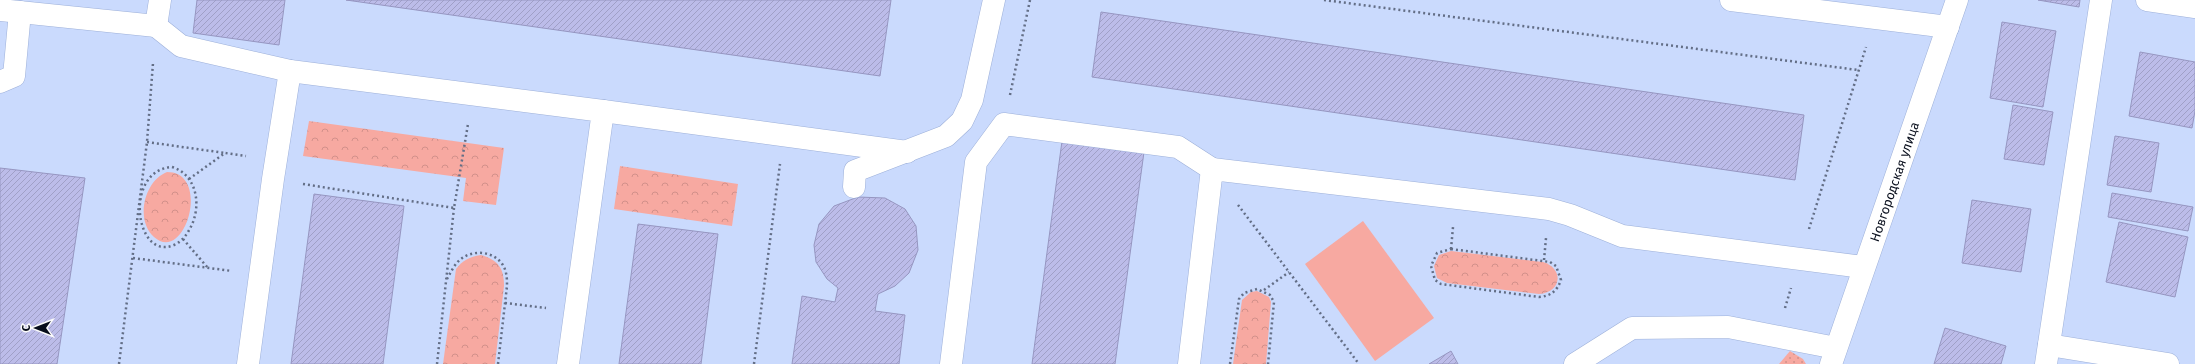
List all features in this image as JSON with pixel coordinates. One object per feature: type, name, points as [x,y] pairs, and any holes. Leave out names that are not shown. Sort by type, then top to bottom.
[{"type":"street","points":[[156,26],[160,0]]},
{"type":"street","points":[[854,187],[855,171],[946,136],[962,121],[972,100],[994,0]]},
{"type":"street","points":[[1731,0],[1948,27]]},
{"type":"street","name":"Новгородская улица","points":[[1833,356],[1958,0]]},
{"type":"street","points":[[2101,0],[2048,354],[2168,364]]},
{"type":"street","points":[[2147,0],[2195,7]]},
{"type":"street","points":[[0,82],[14,76],[10,11],[156,26],[181,46],[290,71],[907,152]]},
{"type":"street","points":[[248,364],[274,169],[290,71]]},
{"type":"street","points":[[568,364],[602,111]]},
{"type":"street","points":[[951,364],[976,162],[1004,124],[1178,147],[1212,169],[1549,209],[1570,215],[1622,236],[1863,267]]},
{"type":"street","points":[[1189,364],[1212,169]]},
{"type":"street","points":[[1576,364],[1632,328],[1728,327],[1777,336],[1833,356]]},
{"type":"path","points":[[1004,124],[1030,0]]},
{"type":"path","points":[[1324,0],[1858,70]]},
{"type":"path","points":[[1777,336],[1858,70],[1877,17]]},
{"type":"path","points":[[119,364],[147,142],[156,26]]},
{"type":"path","points":[[437,364],[454,208],[473,95]]},
{"type":"path","points":[[754,364],[784,135]]},
{"type":"path","points":[[147,142],[225,153],[274,169],[454,208]]},
{"type":"path","points":[[189,179],[225,153]]},
{"type":"path","points":[[172,167],[178,168],[189,179],[195,195],[196,210],[192,224],[183,239],[169,247],[164,247],[152,242],[142,226],[139,204],[146,183],[160,169],[172,167]]},
{"type":"path","points":[[1212,169],[1359,364]]},
{"type":"path","points":[[183,239],[208,268]]},
{"type":"path","points":[[1451,249],[1550,262],[1556,266],[1561,280],[1554,293],[1548,296],[1539,297],[1447,286],[1436,280],[1431,266],[1437,253],[1451,249]]},
{"type":"path","points":[[447,279],[460,259],[470,254],[482,252],[501,262],[506,272],[505,304],[498,364]]},
{"type":"path","points":[[133,258],[260,275]]},
{"type":"path","points":[[1264,290],[1289,272]]},
{"type":"path","points":[[1230,364],[1239,299],[1250,289],[1264,290],[1270,295],[1274,302],[1268,364]]},
{"type":"path","points":[[505,304],[575,312]]},
{"type":"green space","points":[[309,121],[504,148],[496,205],[463,201],[466,178],[303,156]]},
{"type":"green space","points":[[620,166],[738,184],[732,226],[614,209]]},
{"type":"green space","points":[[167,172],[181,176],[188,186],[191,200],[189,215],[184,229],[175,239],[165,242],[154,237],[148,230],[144,211],[148,192],[159,177]]},
{"type":"green space","points":[[1363,221],[1434,318],[1375,361],[1305,264]]},
{"type":"green space","points":[[1451,251],[1543,262],[1550,265],[1555,270],[1558,280],[1552,290],[1539,294],[1447,283],[1437,278],[1434,266],[1439,255]]},
{"type":"green space","points":[[481,255],[496,262],[503,274],[504,280],[495,364],[443,364],[456,269],[467,259]]},
{"type":"green space","points":[[1257,291],[1269,297],[1271,302],[1266,364],[1233,364],[1242,300],[1251,292]]},
{"type":"green space","points":[[1790,351],[1803,359],[1806,364],[1779,364]]},
{"type":"building","points":[[197,0],[285,0],[279,45],[193,33]]},
{"type":"building","points":[[346,0],[891,0],[880,76]]},
{"type":"building","points":[[2038,0],[2080,0],[2079,7]]},
{"type":"building","points":[[1101,12],[1804,115],[1795,180],[1092,77]]},
{"type":"building","points":[[2002,22],[2056,31],[2043,107],[1990,98]]},
{"type":"building","points":[[2140,52],[2195,62],[2195,111],[2192,128],[2129,116]]},
{"type":"building","points":[[2013,105],[2053,112],[2044,165],[2004,159]]},
{"type":"building","points":[[2115,136],[2159,143],[2151,192],[2107,185]]},
{"type":"building","points":[[1062,141],[1144,152],[1115,364],[1032,364]]},
{"type":"building","points":[[0,168],[85,178],[57,364],[0,364]]},
{"type":"building","points":[[2112,193],[2193,207],[2188,231],[2108,217]]},
{"type":"building","points":[[314,194],[404,206],[383,364],[291,364]]},
{"type":"building","points":[[858,197],[885,198],[905,209],[916,226],[918,250],[909,273],[895,286],[878,294],[875,311],[905,315],[899,364],[792,364],[802,296],[835,302],[838,288],[827,279],[816,262],[814,245],[819,224],[834,206]]},
{"type":"building","points":[[1972,200],[2031,209],[2021,272],[1962,263]]},
{"type":"building","points":[[2119,222],[2188,237],[2175,297],[2106,282]]},
{"type":"building","points":[[638,224],[718,234],[701,364],[619,364]]},
{"type":"building","points":[[1945,328],[2006,346],[2001,364],[1934,364]]},
{"type":"building","points":[[1451,351],[1458,364],[1429,364]]}]
